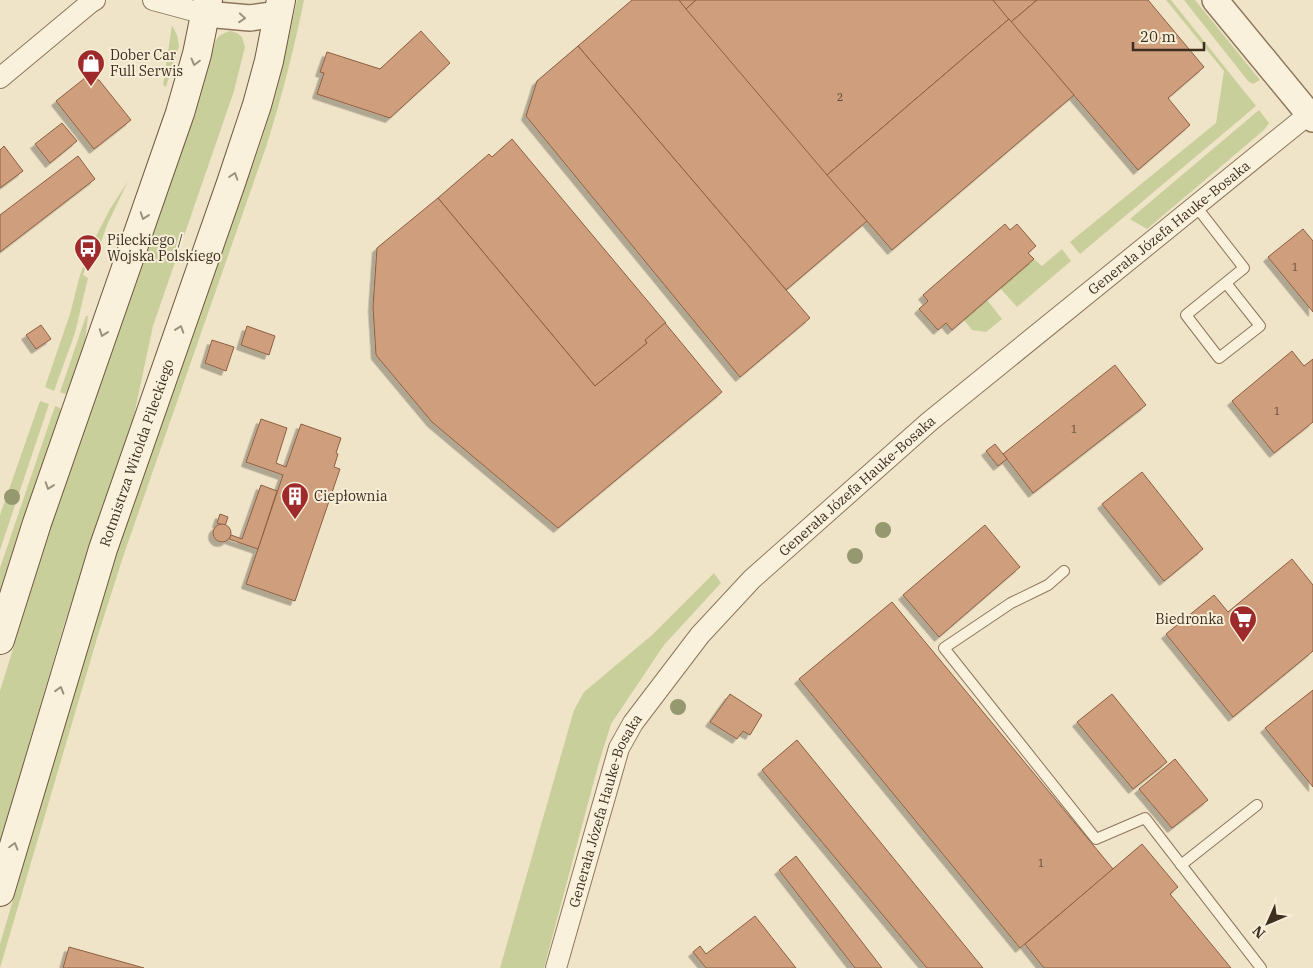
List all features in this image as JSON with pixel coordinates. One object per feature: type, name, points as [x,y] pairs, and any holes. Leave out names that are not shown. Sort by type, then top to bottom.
[{"type":"main road","name":"Rotmistrza Witolda Pileckiego","points":[[0,892],[103,549],[257,106],[269,61],[273,5]]},
{"type":"main road","points":[[0,640],[40,514],[180,113],[197,54],[206,7]]},
{"type":"street","points":[[0,78],[95,0]]},
{"type":"street","points":[[153,0],[206,7],[250,18],[273,5]]},
{"type":"street","points":[[1215,0],[1311,116]]},
{"type":"street","name":"Generała Józefa Hauke-Bosaka","points":[[556,968],[619,748],[633,723],[700,635],[752,579],[929,422],[1195,206],[1311,116]]},
{"type":"lane","points":[[1195,206],[1244,268],[1226,282],[1186,315],[1219,358],[1260,326],[1226,282]]},
{"type":"lane","points":[[1064,570],[1048,585],[1011,603],[944,648],[1096,839],[1145,818],[1262,968]]},
{"type":"lane","points":[[1181,865],[1257,805]]},
{"type":"green space","points":[[297,0],[304,0],[278,108],[267,144],[124,554],[98,635],[0,968],[0,944],[92,633],[117,552],[261,142],[277,90]]},
{"type":"green space","points":[[1166,0],[1171,0],[1256,106],[1080,254],[1070,242],[1216,123],[1224,71]]},
{"type":"green space","points":[[1184,0],[1195,0],[1260,80],[1253,84],[1248,81]]},
{"type":"green space","points":[[172,25],[177,35],[179,46],[166,87],[163,85]]},
{"type":"green space","points":[[230,31],[242,37],[245,47],[234,91],[153,326],[133,420],[64,625],[0,842],[0,691],[50,529],[193,118],[216,40],[220,35]]},
{"type":"green space","points":[[1259,110],[1269,123],[1264,130],[1147,229],[1130,219]]},
{"type":"green space","points":[[128,181],[107,225],[96,257],[90,255],[83,275],[88,278],[75,333],[54,391],[45,387],[70,314],[80,275],[92,244],[110,209]]},
{"type":"green space","points":[[1062,249],[1071,261],[1017,307],[1000,288],[1034,259],[1042,266]]},
{"type":"green space","points":[[987,300],[1002,319],[986,332],[972,330],[964,320]]},
{"type":"green space","points":[[86,316],[88,316],[85,342],[67,393],[65,394],[60,392]]},
{"type":"green space","points":[[40,401],[49,404],[0,550],[0,515]]},
{"type":"green space","points":[[55,406],[61,410],[0,591],[0,568]]},
{"type":"green space","points":[[714,573],[721,583],[664,645],[611,724],[544,968],[500,968],[574,710],[584,692],[652,635]]},
{"type":"building","points":[[632,0],[679,0],[867,221],[786,290],[578,46]]},
{"type":"building","points":[[679,0],[696,0],[686,9]]},
{"type":"building","points":[[696,0],[993,0],[1009,19],[827,175],[686,9]]},
{"type":"building","points":[[993,0],[1037,0],[1011,22]]},
{"type":"building","points":[[1037,0],[1148,0],[1204,67],[1168,98],[1190,125],[1138,170],[1011,22]]},
{"type":"building","points":[[1009,19],[1074,95],[892,250],[827,175]]},
{"type":"building","points":[[421,31],[450,63],[390,118],[317,94],[324,73],[320,72],[327,52],[380,69]]},
{"type":"building","points":[[578,46],[810,318],[740,377],[526,116],[537,81]]},
{"type":"building","points":[[85,78],[99,80],[131,120],[94,149],[56,101]]},
{"type":"building","points":[[62,123],[77,141],[50,163],[35,144]]},
{"type":"building","points":[[512,139],[666,323],[645,340],[647,343],[595,386],[438,198],[489,154],[492,157]]},
{"type":"building","points":[[4,146],[23,171],[0,188],[0,150]]},
{"type":"building","points":[[78,156],[95,179],[0,252],[0,215]]},
{"type":"building","points":[[438,198],[595,386],[647,343],[645,340],[665,323],[722,392],[558,528],[432,422],[376,355],[373,307],[377,248]]},
{"type":"building","points":[[1005,224],[1010,230],[1017,224],[1036,246],[1028,253],[1034,259],[952,330],[946,323],[938,330],[919,309],[928,301],[923,295]]},
{"type":"building","points":[[1303,229],[1313,241],[1313,312],[1268,257]]},
{"type":"building","points":[[41,325],[51,339],[36,349],[26,335]]},
{"type":"building","points":[[247,326],[275,336],[269,355],[241,345]]},
{"type":"building","points":[[212,340],[234,347],[226,371],[205,363]]},
{"type":"building","points":[[1292,351],[1304,366],[1313,359],[1313,422],[1274,453],[1232,401]]},
{"type":"building","points":[[1115,365],[1146,405],[1033,493],[1003,454]]},
{"type":"building","name":"Ciepłownia","points":[[261,419],[287,428],[276,463],[286,467],[301,424],[341,438],[334,467],[340,469],[295,601],[246,584],[283,475],[246,462]]},
{"type":"building","points":[[995,444],[1007,459],[998,466],[986,451]]},
{"type":"building","points":[[1142,472],[1203,549],[1164,581],[1102,504]]},
{"type":"building","points":[[261,485],[277,491],[258,549],[229,539],[231,535],[242,539]]},
{"type":"building","points":[[220,514],[228,517],[225,526],[217,523]]},
{"type":"building","points":[[222,524],[228,527],[231,533],[228,539],[222,542],[216,539],[213,533],[216,527]]},
{"type":"building","points":[[985,525],[1020,567],[939,637],[903,595]]},
{"type":"building","name":"Biedronka","points":[[1292,559],[1313,585],[1313,651],[1233,717],[1166,634],[1214,595],[1228,612]]},
{"type":"building","points":[[892,602],[1113,869],[1020,948],[799,679]]},
{"type":"building","points":[[1313,690],[1313,787],[1265,728]]},
{"type":"building","points":[[730,694],[762,715],[750,735],[743,731],[737,739],[710,722]]},
{"type":"building","points":[[1112,694],[1167,762],[1133,789],[1077,722]]},
{"type":"building","points":[[797,740],[983,968],[927,968],[762,770]]},
{"type":"building","points":[[1175,759],[1208,800],[1172,828],[1139,789]]},
{"type":"building","points":[[1142,844],[1178,887],[1170,894],[1231,968],[1044,968],[1025,944]]},
{"type":"building","points":[[796,856],[882,968],[855,968],[779,870]]},
{"type":"building","points":[[755,916],[796,968],[706,968],[693,952],[700,946],[706,954]]},
{"type":"building","points":[[69,947],[144,968],[63,968]]},
{"type":"place","name":"Dober Car Full Serwis","points":[[91,87]]},
{"type":"place","name":"Pileckiego / Wojska Polskiego","points":[[88,272]]},
{"type":"place","name":"Ciepłownia","points":[[295,520]]},
{"type":"place","name":"Biedronka","points":[[1243,643]]}]
